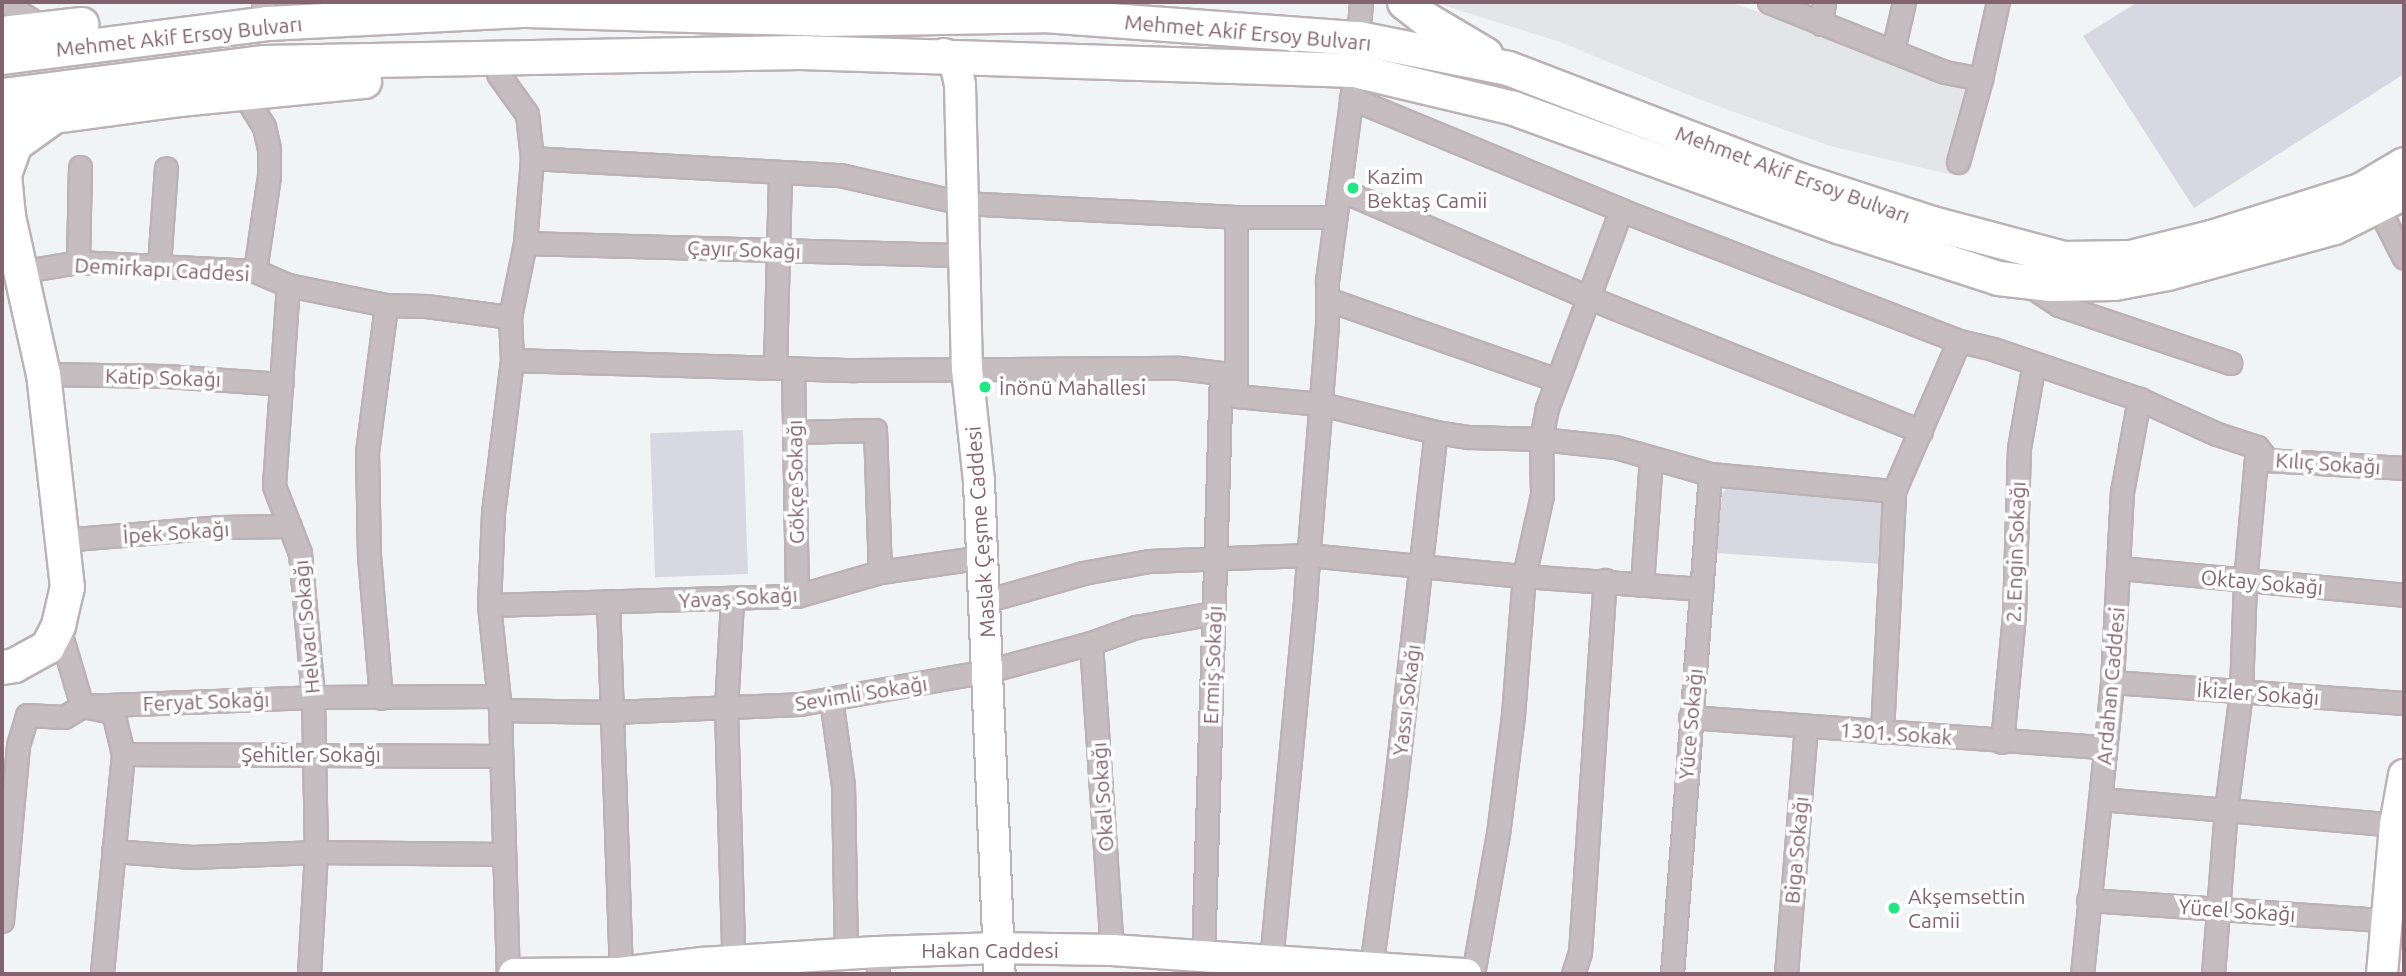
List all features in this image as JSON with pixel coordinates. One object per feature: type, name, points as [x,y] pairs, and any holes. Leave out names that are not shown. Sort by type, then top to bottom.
[{"type":"main road","points":[[2,33],[303,2]]},
{"type":"main road","points":[[488,2],[531,6]]},
{"type":"main road","points":[[1404,2],[1426,19],[1508,68]]},
{"type":"main road","name":"Mehmet Akif Ersoy Bulvarı","points":[[2,57],[268,23],[531,6],[824,10],[1057,8],[1355,69],[1513,108],[1838,226],[1998,278],[2024,282],[2080,284],[2145,278],[2334,227],[2391,199]]},
{"type":"main road","name":"Mehmet Akif Ersoy Bulvarı","points":[[2,95],[264,62],[592,55],[839,52],[1355,69],[1508,68],[1794,178],[1932,223],[2064,258],[2130,257],[2210,237],[2319,206],[2360,190],[2404,164]]},
{"type":"main road","points":[[2,123],[309,84],[521,73],[592,55]]},
{"type":"main road","points":[[2,643],[26,637],[37,627],[48,596],[51,563],[11,271],[4,174],[15,144],[55,115]]},
{"type":"main road","points":[[2,667],[13,665],[47,647],[58,625],[68,587],[43,374],[11,271]]},
{"type":"street","points":[[9,2],[14,9],[45,28]]},
{"type":"street","points":[[1271,961],[1321,404],[1334,217],[1355,69],[1361,2]]},
{"type":"street","points":[[1769,2],[1945,72],[1981,79]]},
{"type":"street","points":[[1821,24],[1824,2]]},
{"type":"street","points":[[1893,50],[1904,2]]},
{"type":"street","points":[[1958,162],[1981,79],[1998,2]]},
{"type":"street","points":[[824,10],[839,52]]},
{"type":"street","name":"Maslak Çeşme Caddesi","points":[[944,54],[958,71],[967,369],[979,482],[999,961]]},
{"type":"street","points":[[1355,69],[1621,210],[1959,341],[2139,399],[2217,434],[2258,447],[2245,582],[2241,692],[2227,809],[2213,974]]},
{"type":"street","points":[[498,74],[527,114],[532,158],[525,243],[510,317],[512,360],[493,513],[489,605],[499,703],[508,974]]},
{"type":"street","points":[[243,93],[264,127],[269,149],[269,176],[255,271]]},
{"type":"street","points":[[532,158],[840,175],[962,203],[1237,217],[1334,217]]},
{"type":"street","points":[[78,262],[80,167]]},
{"type":"street","points":[[159,265],[166,168]]},
{"type":"street","name":"Gökçe Sokağı","points":[[780,172],[784,367],[794,432],[797,596]]},
{"type":"street","points":[[1339,189],[1587,297],[1922,431]]},
{"type":"street","points":[[2391,199],[2404,258]]},
{"type":"street","points":[[1474,974],[1498,834],[1513,715],[1524,576],[1542,495],[1541,439],[1557,380],[1621,210]]},
{"type":"street","points":[[1236,396],[1237,217]]},
{"type":"street","name":"Çayır Sokağı","points":[[525,243],[964,255]]},
{"type":"street","name":"Demirkapı Caddesi","points":[[11,271],[78,262],[255,271],[288,285],[386,305],[426,306],[510,317]]},
{"type":"street","points":[[2024,282],[2059,305],[2230,363]]},
{"type":"street","name":"Helvacı Sokağı","points":[[288,285],[274,486],[300,553],[313,697],[316,852],[309,974]]},
{"type":"street","points":[[1327,299],[1557,380]]},
{"type":"street","points":[[381,698],[369,556],[367,452],[386,305]]},
{"type":"street","points":[[1882,732],[1894,491],[1959,341]]},
{"type":"street","points":[[512,360],[784,367],[1180,368],[1221,373],[1236,396]]},
{"type":"street","name":"2. Engin Sokağı","points":[[2002,742],[2014,615],[2019,448],[2034,363]]},
{"type":"street","name":"Ermiş Sokağı","points":[[1203,956],[1221,373]]},
{"type":"street","name":"Katip Sokağı","points":[[43,374],[166,376],[282,384]]},
{"type":"street","points":[[1236,396],[1321,404],[1436,432],[1469,437],[1541,439],[1615,447],[1710,474],[1894,491]]},
{"type":"street","name":"Ardahan Caddesi","points":[[2082,974],[2112,682],[2122,492],[2139,399]]},
{"type":"street","points":[[794,432],[875,430],[880,572]]},
{"type":"street","name":"Yassı Sokağı","points":[[1371,968],[1422,566],[1436,432]]},
{"type":"street","name":"Kılıç Sokağı","points":[[2258,447],[2267,460],[2404,468]]},
{"type":"street","points":[[1642,584],[1651,458]]},
{"type":"street","name":"Yüce Sokağı","points":[[1672,974],[1710,474]]},
{"type":"street","name":"İpek Sokağı","points":[[62,540],[221,527],[290,526]]},
{"type":"street","points":[[985,601],[1096,571],[1149,561],[1308,555],[1524,576],[1702,589]]},
{"type":"street","name":"Yavaş Sokağı","points":[[489,605],[732,601],[797,596],[880,572],[983,557]]},
{"type":"street","name":"Oktay Sokağı","points":[[2120,568],[2245,582],[2404,595]]},
{"type":"street","points":[[1573,974],[1580,953],[1605,580]]},
{"type":"street","points":[[608,601],[620,974]]},
{"type":"street","points":[[732,601],[726,709],[733,968]]},
{"type":"street","name":"Sevimli Sokağı","points":[[499,703],[612,712],[726,709],[831,699],[988,671],[1091,643],[1136,627],[1213,613]]},
{"type":"street","points":[[58,625],[82,706],[113,712],[123,754],[102,974]]},
{"type":"street","name":"Okal Sokağı","points":[[1091,643],[1112,950]]},
{"type":"street","name":"İkizler Sokağı","points":[[2112,682],[2404,703]]},
{"type":"street","name":"Feryat Sokağı","points":[[2,921],[18,745],[27,715],[64,717],[82,706],[313,697],[499,703]]},
{"type":"street","points":[[831,699],[843,785],[846,955]]},
{"type":"street","name":"1301. Sokak","points":[[1690,717],[2002,742],[2104,747]]},
{"type":"street","name":"Biga Sokağı","points":[[1786,974],[1806,726]]},
{"type":"street","name":"Şehitler Sokağı","points":[[123,754],[500,756]]},
{"type":"street","points":[[2382,974],[2395,825],[2404,775]]},
{"type":"street","points":[[2101,799],[2395,825]]},
{"type":"street","points":[[113,851],[192,857],[316,852],[504,853]]},
{"type":"street","name":"Yücel Sokağı","points":[[2088,900],[2385,920]]},
{"type":"street","name":"Hakan Caddesi","points":[[514,974],[620,974],[733,968],[846,955],[877,963],[999,961],[1112,950],[1271,961],[1320,970],[1371,968],[1466,974]]},
{"type":"shaded area","points":[[1433,2],[1730,2],[1971,87],[1953,175],[1830,146],[1698,99],[1560,42]]},
{"type":"shaded area","points":[[2138,2],[2404,2],[2404,74],[2194,208],[2083,36]]},
{"type":"shaded area","points":[[743,430],[748,574],[655,577],[650,433]]},
{"type":"shaded area","points":[[1729,484],[1884,499],[1881,564],[1715,553],[1722,494]]},
{"type":"place","name":"Kazim Bektaş Camii","points":[[1353,188]]},
{"type":"place","name":"İnönü Mahallesi","points":[[985,387]]},
{"type":"place","name":"Akşemsettin Camii","points":[[1894,908]]}]
